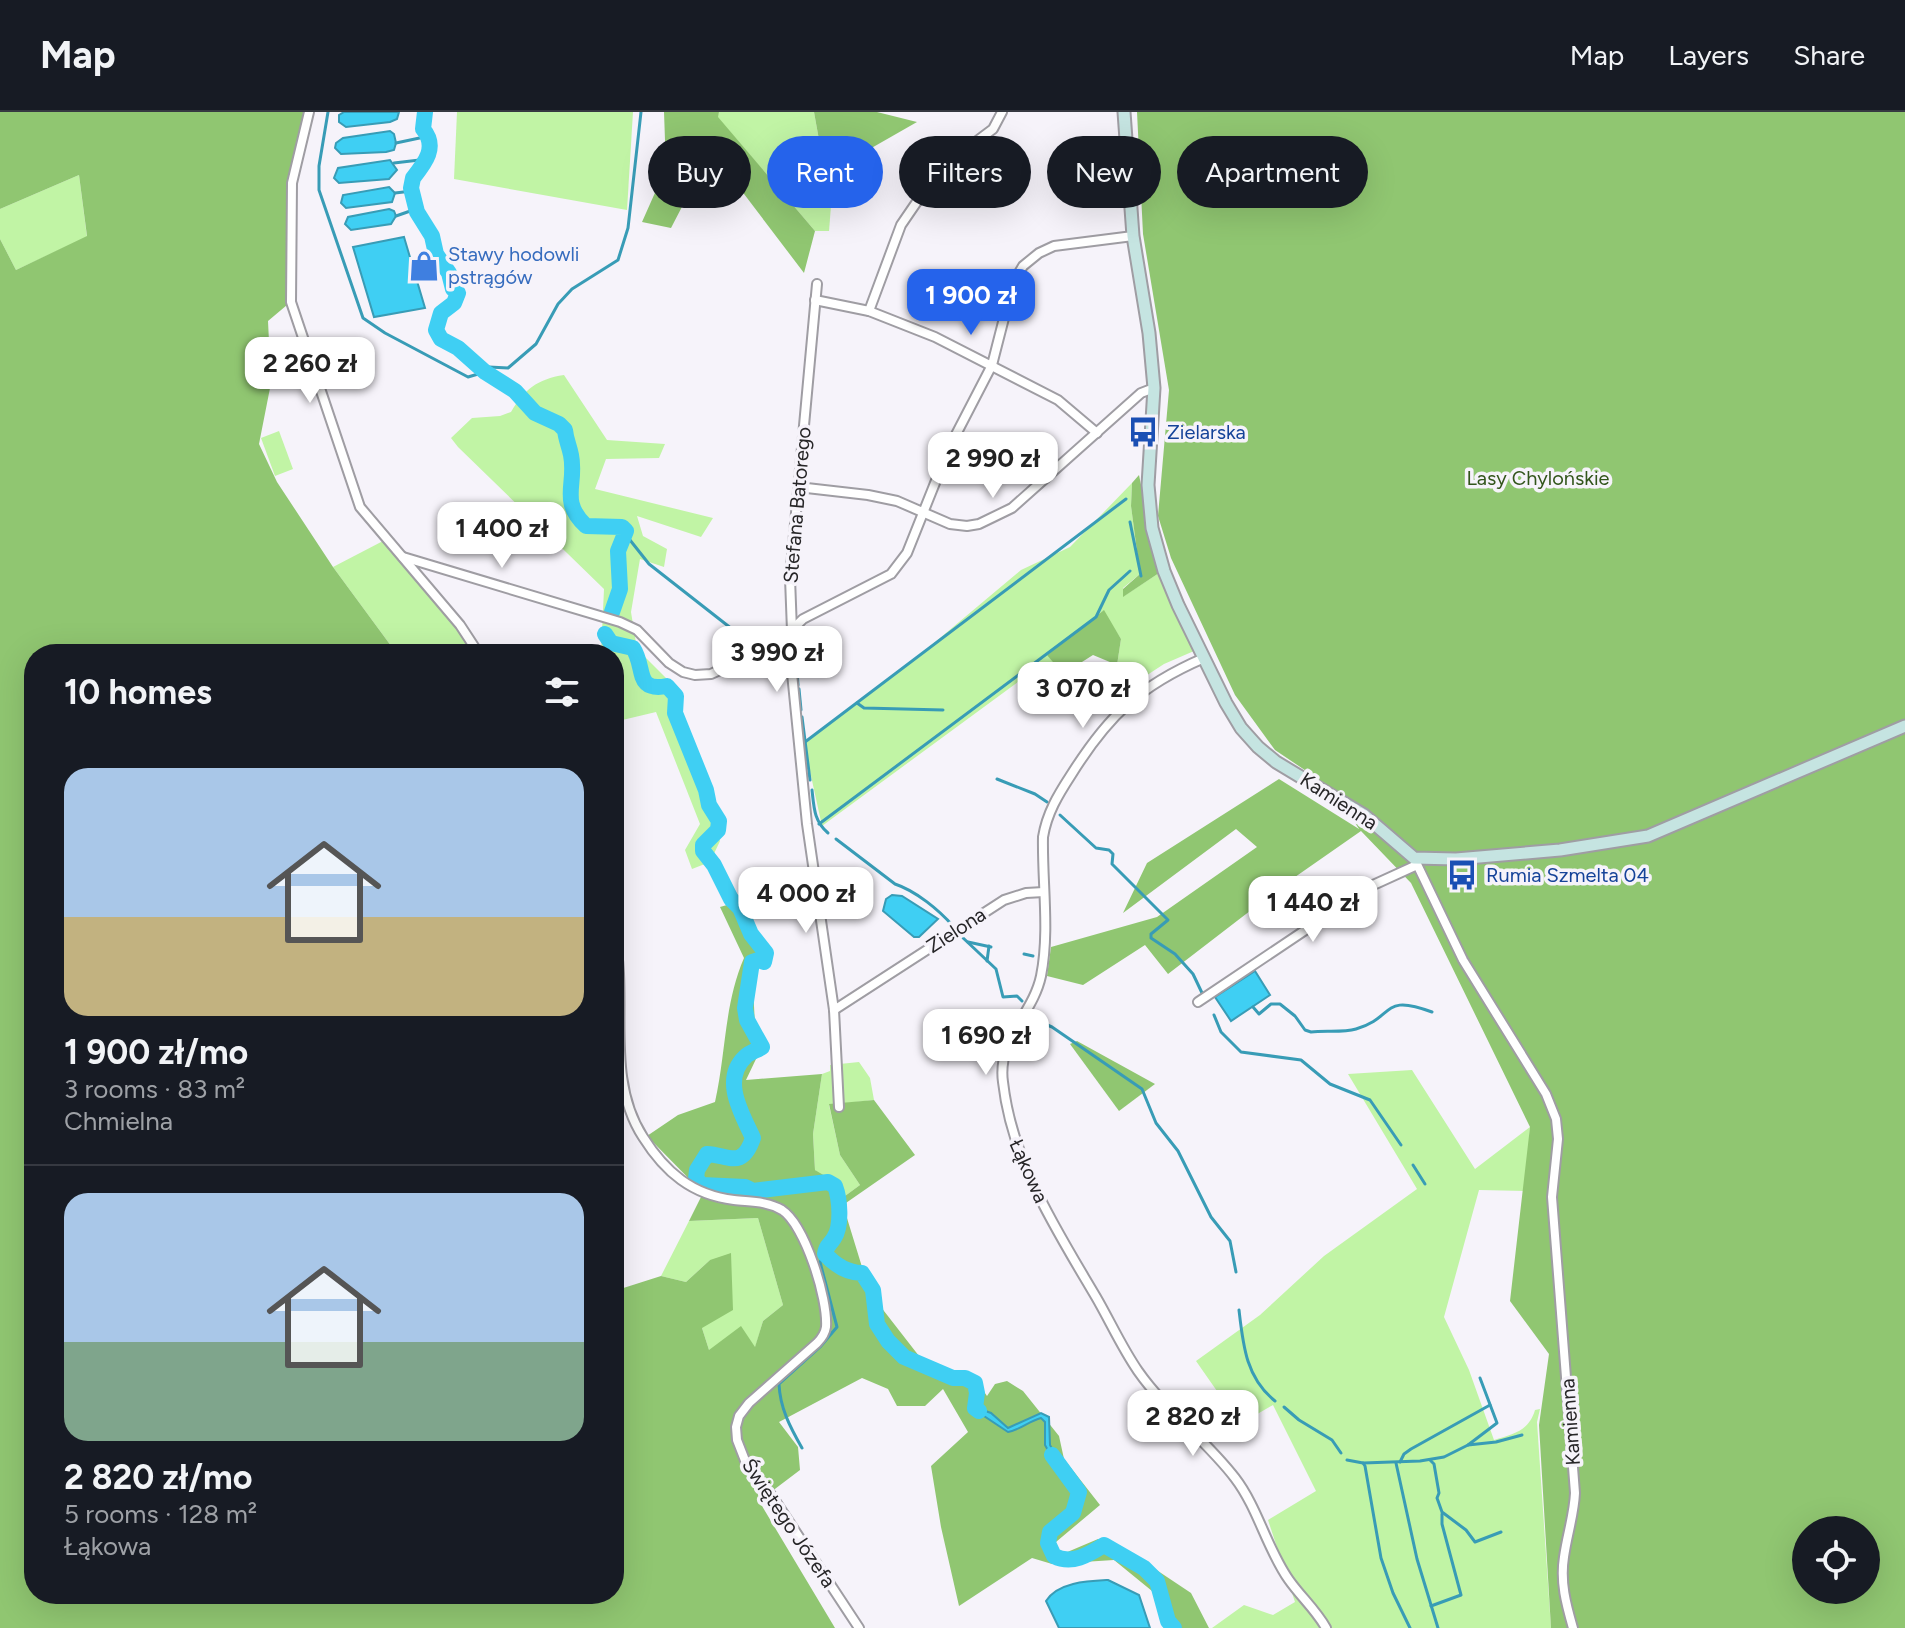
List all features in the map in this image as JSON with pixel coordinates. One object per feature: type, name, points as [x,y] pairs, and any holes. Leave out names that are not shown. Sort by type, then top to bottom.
[{"type":"street","points":[[309,112],[292,183],[291,302],[360,507],[460,625],[472,644]]},
{"type":"street","points":[[869,311],[901,225],[927,187],[953,159],[993,129],[1002,112]]},
{"type":"street","name":"Kamienna","points":[[1124,112],[1133,236],[1149,333],[1154,388],[1148,485],[1152,528],[1164,571],[1241,728],[1276,762],[1364,815],[1415,862],[1463,960],[1546,1094],[1556,1119],[1558,1139],[1552,1197],[1575,1493],[1563,1577],[1564,1596],[1573,1628]]},
{"type":"street","points":[[403,557],[620,622],[637,630],[669,663],[683,672],[711,674],[777,644],[803,619],[891,574],[907,553],[949,448],[992,365],[1013,283],[1023,266],[1054,246],[1133,236]]},
{"type":"street","name":"Stefana Batorego","points":[[817,284],[790,578],[792,631],[789,643],[795,724],[814,880],[834,1010],[839,1107]]},
{"type":"street","points":[[815,300],[869,311],[935,337],[1058,400],[1097,433]]},
{"type":"street","points":[[798,487],[897,501],[950,524],[967,526],[996,517],[1012,508],[1141,393],[1154,388]]},
{"type":"street","name":"Łąkowa","points":[[1204,658],[1140,692],[1116,713],[1078,763],[1046,819],[1043,837],[1045,952],[1040,980],[1003,1058],[1002,1080],[1013,1137],[1056,1229],[1138,1371],[1170,1410],[1236,1479],[1290,1581],[1326,1628]]},
{"type":"street","points":[[1198,1002],[1371,886],[1415,862],[1545,851],[1648,836],[1905,726]]},
{"type":"street","name":"Zielona","points":[[834,1010],[1004,900],[1026,893],[1044,892]]},
{"type":"street","name":"Świętego Józefa","points":[[624,1082],[629,1104],[643,1137],[681,1182],[708,1195],[773,1205],[789,1216],[807,1245],[825,1313],[825,1330],[817,1343],[744,1409],[736,1427],[737,1440],[746,1463],[772,1496],[859,1628]]},
{"type":"green space","points":[[0,112],[307,112],[289,180],[287,305],[268,321],[271,383],[259,444],[277,482],[333,567],[390,644],[24,644],[24,1604],[624,1604],[624,1288],[661,1276],[686,1282],[710,1260],[731,1253],[733,1310],[702,1328],[709,1350],[741,1326],[755,1347],[763,1321],[783,1305],[758,1218],[689,1221],[703,1193],[647,1136],[678,1115],[715,1102],[729,1011],[744,958],[720,907],[727,905],[749,922],[762,954],[753,974],[754,1006],[755,1025],[763,1034],[766,1050],[756,1059],[746,1080],[822,1074],[813,1134],[815,1170],[830,1179],[845,1196],[860,1185],[840,1155],[829,1104],[874,1100],[915,1155],[843,1205],[870,1293],[926,1365],[972,1374],[987,1396],[995,1384],[1007,1381],[1023,1391],[1059,1436],[1064,1459],[1100,1505],[1050,1547],[1065,1553],[1098,1539],[1140,1559],[1191,1593],[1209,1628],[1167,1628],[1152,1591],[1114,1560],[1052,1564],[1032,1558],[959,1606],[931,1466],[968,1432],[943,1389],[925,1406],[897,1406],[888,1389],[862,1378],[779,1422],[798,1447],[800,1470],[759,1501],[835,1628],[0,1628],[0,239],[16,270],[87,236],[79,175],[0,209]]},
{"type":"green space","points":[[457,112],[633,112],[627,210],[454,179]]},
{"type":"green space","points":[[664,112],[719,112],[718,117],[734,136],[665,136]]},
{"type":"green space","points":[[719,112],[814,112],[818,136],[767,136],[767,175],[751,157],[751,136],[733,136],[717,117]]},
{"type":"green space","points":[[814,112],[877,112],[917,122],[883,141],[883,136],[818,136]]},
{"type":"green space","name":"Lasy Chylońskie","points":[[1137,112],[1905,112],[1905,1628],[1551,1628],[1539,1425],[1549,1354],[1510,1301],[1530,1127],[1411,883],[1361,831],[1285,884],[1168,974],[1145,945],[1083,985],[1047,976],[1051,947],[1157,917],[1257,847],[1236,829],[1123,913],[1147,863],[1279,779],[1359,829],[1333,789],[1275,750],[1235,695],[1171,558],[1158,516],[1169,390],[1143,234],[1142,208],[1161,208],[1161,136],[1138,136]]},
{"type":"green space","points":[[751,156],[767,175],[767,208],[795,208],[815,231],[804,273],[751,203]]},
{"type":"green space","points":[[79,175],[87,237],[16,270],[0,239],[0,209]]},
{"type":"green space","points":[[648,208],[681,208],[671,228],[642,222]]},
{"type":"green space","points":[[795,208],[831,208],[829,231],[815,231]]},
{"type":"green space","points":[[564,375],[607,440],[665,444],[659,458],[606,459],[595,489],[713,518],[701,537],[637,516],[643,536],[667,549],[664,567],[640,559],[631,612],[637,649],[676,688],[720,841],[710,862],[692,869],[685,850],[700,824],[656,712],[624,720],[624,644],[601,644],[604,589],[451,438],[472,418],[511,412],[532,387],[546,379]]},
{"type":"green space","points":[[279,431],[293,469],[275,476],[261,438]]},
{"type":"green space","points":[[1139,475],[1159,573],[1123,597],[1123,589],[1140,574],[1131,506],[1132,483]]},
{"type":"green space","points":[[1132,483],[1131,506],[1140,574],[1123,588],[1124,596],[1159,573],[1194,651],[1164,664],[1135,683],[1117,665],[1121,639],[1103,611],[1047,654],[1063,674],[1032,693],[1026,676],[822,826],[804,744],[909,664],[1021,570],[1070,547]]},
{"type":"green space","points":[[383,541],[467,644],[390,644],[333,567]]},
{"type":"green space","points":[[1104,610],[1121,639],[1117,665],[1093,655],[1063,674],[1047,655]]},
{"type":"green space","points":[[1077,1041],[1155,1084],[1119,1111],[1070,1044]]},
{"type":"green space","points":[[859,1062],[870,1078],[874,1100],[829,1105],[840,1155],[860,1185],[845,1196],[815,1170],[813,1134],[822,1074],[830,1071],[830,1065]]},
{"type":"green space","points":[[1412,1070],[1475,1169],[1530,1127],[1526,1191],[1479,1190],[1444,1317],[1469,1370],[1494,1440],[1519,1431],[1529,1423],[1535,1410],[1540,1409],[1537,1422],[1551,1628],[1212,1628],[1244,1605],[1273,1615],[1295,1602],[1268,1520],[1316,1491],[1273,1405],[1240,1424],[1196,1361],[1260,1315],[1324,1256],[1417,1189],[1348,1074]]},
{"type":"green space","points":[[758,1218],[783,1305],[763,1321],[755,1348],[709,1350],[702,1328],[710,1260],[686,1282],[661,1276],[689,1221]]},
{"type":"water","points":[[344,112],[399,112],[397,119],[390,122],[346,127],[339,122],[339,115]]},
{"type":"water","points":[[390,131],[396,143],[394,150],[341,154],[335,148],[343,138]]},
{"type":"water","points":[[390,160],[397,170],[389,179],[339,183],[334,178],[338,168]]},
{"type":"water","points":[[389,187],[395,193],[392,202],[346,208],[341,203],[343,195]]},
{"type":"water","points":[[389,209],[396,216],[391,224],[351,230],[345,224],[348,217]]},
{"type":"water","points":[[404,237],[425,308],[374,317],[353,247]]},
{"type":"water","points":[[892,895],[902,896],[938,919],[919,937],[914,937],[883,911],[886,899]]},
{"type":"water","points":[[1255,971],[1270,995],[1231,1021],[1215,997]]},
{"type":"water","points":[[974,1392],[979,1393],[977,1408],[991,1413],[1008,1428],[1041,1413],[1049,1417],[1050,1445],[1065,1472],[1061,1474],[1045,1445],[1045,1422],[1041,1418],[1008,1432],[972,1408]]},
{"type":"water","points":[[1108,1580],[1139,1595],[1150,1628],[1059,1628],[1046,1601],[1051,1595],[1066,1586]]},
{"type":"waterway","points":[[328,112],[319,166],[319,190],[363,318],[468,377],[485,372],[489,367],[508,368],[536,344],[558,304],[572,289],[618,260],[628,228],[641,112]]},
{"type":"waterway","points":[[425,112],[423,129],[430,148],[413,178],[411,188],[417,212],[432,236],[436,254],[449,273],[453,289],[458,293],[454,303],[441,313],[436,330],[441,339],[458,348],[485,372],[515,391],[535,413],[565,430],[572,465],[571,500],[578,517],[586,526],[622,527],[626,531],[618,551],[620,589],[612,612]]},
{"type":"waterway","points":[[396,143],[429,136]]},
{"type":"waterway","points":[[394,163],[428,159]]},
{"type":"waterway","points":[[395,193],[412,191]]},
{"type":"waterway","points":[[396,216],[416,209]]},
{"type":"waterway","points":[[805,742],[1126,499]]},
{"type":"waterway","points":[[1130,522],[1141,576]]},
{"type":"waterway","points":[[626,535],[649,564],[732,629],[785,629]]},
{"type":"waterway","points":[[819,824],[1096,617],[1109,590],[1130,571]]},
{"type":"waterway","points":[[605,634],[615,644]]},
{"type":"waterway","points":[[795,638],[798,685]]},
{"type":"waterway","points":[[624,646],[633,648],[645,682],[657,687],[667,686],[676,696],[675,713],[709,805],[719,821],[718,830],[703,845],[703,851],[714,865],[731,899],[740,908],[751,934],[766,953],[764,962],[752,962],[745,1008],[747,1020],[762,1047],[745,1057],[738,1066],[734,1086],[739,1108],[753,1138],[749,1148],[739,1157],[707,1154],[697,1170],[696,1179],[702,1185],[745,1187],[753,1191],[828,1182],[835,1186],[839,1205],[838,1227],[825,1254],[842,1268],[862,1273],[873,1290],[877,1324],[904,1357],[953,1378],[965,1378],[975,1383],[975,1408],[979,1411]]},
{"type":"waterway","points":[[799,689],[801,710]]},
{"type":"waterway","points":[[857,703],[864,708],[943,710]]},
{"type":"waterway","points":[[802,717],[810,780]]},
{"type":"waterway","points":[[997,779],[1047,802]]},
{"type":"waterway","points":[[812,790],[817,819],[828,833]]},
{"type":"waterway","points":[[1060,815],[1096,848],[1109,850],[1113,854],[1112,864],[1168,920],[1151,934],[1151,938],[1175,954],[1193,974],[1203,995]]},
{"type":"waterway","points":[[836,839],[895,884],[927,902],[953,926]]},
{"type":"waterway","points":[[961,936],[996,969],[1003,997],[1017,996],[1022,1001]]},
{"type":"waterway","points":[[968,942],[991,947]]},
{"type":"waterway","points":[[987,961],[989,946]]},
{"type":"waterway","points":[[1024,954],[1033,956]]},
{"type":"waterway","points":[[1253,1007],[1259,1014],[1271,1004],[1280,1004],[1295,1016],[1305,1030],[1311,1032],[1356,1029],[1396,1006],[1432,1012]]},
{"type":"waterway","points":[[1033,1014],[1038,1021],[1052,1027],[1142,1089],[1156,1123],[1178,1151],[1211,1217],[1230,1241],[1236,1272]]},
{"type":"waterway","points":[[1214,1015],[1221,1032],[1241,1052],[1301,1060],[1330,1084],[1370,1100],[1401,1145]]},
{"type":"waterway","points":[[1413,1165],[1425,1184]]},
{"type":"waterway","points":[[802,1448],[786,1417],[779,1384],[837,1327],[820,1262],[825,1254]]},
{"type":"waterway","points":[[1239,1310],[1252,1371],[1265,1392],[1275,1401]]},
{"type":"waterway","points":[[1468,1445],[1497,1423],[1480,1378]]},
{"type":"waterway","points":[[1400,1462],[1411,1449],[1490,1405]]},
{"type":"waterway","points":[[1284,1407],[1332,1440],[1341,1453]]},
{"type":"waterway","points":[[1363,1463],[1444,1457],[1468,1445],[1522,1435]]},
{"type":"waterway","points":[[1052,1455],[1079,1492],[1073,1513],[1050,1532],[1048,1543],[1054,1556],[1074,1559],[1104,1545],[1144,1568],[1157,1581],[1168,1621],[1174,1628]]},
{"type":"waterway","points":[[1347,1460],[1365,1466],[1381,1558],[1410,1628]]},
{"type":"waterway","points":[[1430,1460],[1434,1464],[1439,1493],[1437,1498],[1442,1512],[1466,1530],[1475,1542],[1501,1532]]},
{"type":"waterway","points":[[1396,1463],[1417,1559],[1438,1628]]},
{"type":"waterway","points":[[1431,1606],[1461,1595],[1442,1514]]},
{"type":"place","name":"Stawy hodowli pstrągów","points":[[424,266]]},
{"type":"place","name":"Zielarska","points":[[1143,432]]},
{"type":"place","name":"Rumia Szmelta 04","points":[[1462,875]]}]
